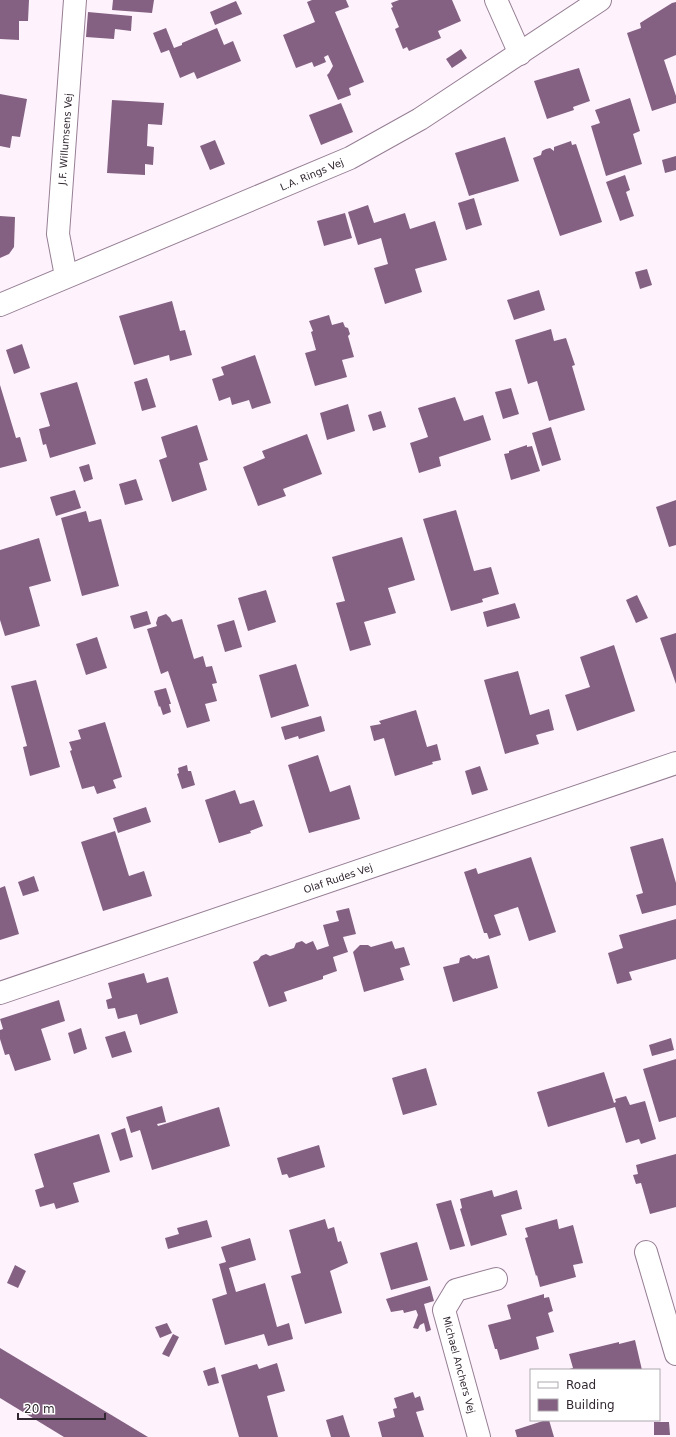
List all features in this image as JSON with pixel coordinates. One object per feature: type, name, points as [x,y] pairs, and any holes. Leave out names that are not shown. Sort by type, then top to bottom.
[{"type":"street","name":"J.F. Willumsens Vej","points":[[66,276],[58,234],[75,0]]},
{"type":"street","points":[[496,0],[520,54]]},
{"type":"street","name":"L.A. Rings Vej","points":[[0,305],[350,158],[420,119],[600,0]]},
{"type":"street","name":"Olaf Rudes Vej","points":[[0,993],[676,763]]},
{"type":"street","points":[[646,1252],[676,1354]]},
{"type":"street","name":"Michael Anchers Vej","points":[[478,1437],[444,1310],[456,1290],[496,1279]]},
{"type":"building","points":[[0,0],[29,0],[28,21],[19,21],[19,40],[0,39]]},
{"type":"building","points":[[113,0],[154,0],[152,13],[112,10]]},
{"type":"building","points":[[312,0],[346,0],[349,7],[335,12],[364,82],[349,88],[351,95],[338,100],[327,75],[333,66],[328,55],[324,57],[326,62],[314,67],[312,62],[296,68],[283,35],[315,22],[307,2]]},
{"type":"building","points":[[399,0],[452,0],[461,21],[438,31],[441,38],[409,51],[407,47],[403,49],[395,29],[399,27],[391,8],[393,7],[391,3]]},
{"type":"building","points":[[236,1],[242,14],[215,25],[210,12]]},
{"type":"building","points":[[676,2],[676,55],[664,60],[676,96],[676,103],[652,111],[627,33],[641,28],[640,23]]},
{"type":"building","points":[[88,12],[132,16],[131,31],[115,29],[114,39],[86,37]]},
{"type":"building","points":[[166,28],[174,48],[217,28],[224,45],[233,41],[241,61],[197,79],[194,72],[180,78],[169,50],[161,53],[153,33]]},
{"type":"building","points":[[461,49],[467,58],[452,68],[446,59]]},
{"type":"building","points":[[579,68],[590,101],[573,107],[574,110],[547,119],[534,81]]},
{"type":"building","points":[[0,94],[27,99],[20,137],[12,136],[10,148],[0,146]]},
{"type":"building","points":[[630,98],[640,131],[633,134],[642,164],[606,176],[591,126],[600,123],[595,110]]},
{"type":"building","points":[[112,100],[164,103],[162,125],[148,124],[147,146],[154,147],[153,165],[145,164],[145,175],[107,173]]},
{"type":"building","points":[[341,103],[353,132],[321,145],[309,115]]},
{"type":"building","points":[[505,137],[519,181],[469,196],[455,153]]},
{"type":"building","points":[[215,140],[225,164],[210,170],[200,146]]},
{"type":"building","points":[[571,141],[572,145],[576,144],[602,222],[560,236],[533,158],[541,155],[542,151],[546,149],[550,148],[554,151],[554,147]]},
{"type":"building","points":[[676,156],[676,170],[665,173],[662,160]]},
{"type":"building","points":[[625,175],[630,190],[626,192],[634,216],[620,221],[606,182]]},
{"type":"building","points":[[474,198],[482,225],[466,230],[458,203]]},
{"type":"building","points":[[368,205],[374,223],[405,213],[410,229],[435,221],[447,260],[415,269],[422,292],[385,304],[374,268],[388,264],[381,238],[358,245],[348,212]]},
{"type":"building","points":[[345,213],[352,238],[324,246],[317,221]]},
{"type":"building","points":[[0,216],[15,217],[14,247],[9,254],[0,258]]},
{"type":"building","points":[[647,269],[652,285],[640,289],[635,272]]},
{"type":"building","points":[[539,290],[545,310],[514,320],[507,300]]},
{"type":"building","points":[[172,301],[180,331],[185,330],[192,355],[170,361],[169,355],[134,365],[119,316]]},
{"type":"building","points":[[329,315],[332,325],[343,322],[345,327],[348,328],[350,334],[348,336],[354,357],[342,360],[347,377],[315,386],[305,353],[316,350],[311,332],[313,331],[309,321]]},
{"type":"building","points":[[551,329],[554,341],[566,338],[575,365],[572,366],[585,410],[549,421],[537,381],[528,384],[515,340]]},
{"type":"building","points":[[22,344],[30,368],[14,374],[6,350]]},
{"type":"building","points":[[255,355],[271,403],[252,409],[249,400],[232,405],[230,397],[219,401],[212,379],[224,375],[221,367]]},
{"type":"building","points":[[147,378],[156,407],[142,411],[134,382]]},
{"type":"building","points":[[77,382],[96,444],[50,458],[46,444],[43,445],[39,429],[50,426],[40,393]]},
{"type":"building","points":[[0,385],[16,438],[20,437],[27,461],[0,468]]},
{"type":"building","points":[[511,388],[519,414],[503,419],[495,392]]},
{"type":"building","points":[[455,397],[464,421],[483,415],[491,440],[439,457],[441,466],[419,473],[410,443],[428,437],[418,408]]},
{"type":"building","points":[[348,404],[355,431],[327,440],[320,413]]},
{"type":"building","points":[[381,411],[386,427],[373,431],[368,415]]},
{"type":"building","points":[[197,425],[208,460],[199,463],[207,490],[172,502],[159,460],[167,457],[161,437]]},
{"type":"building","points":[[551,427],[561,460],[542,466],[532,433]]},
{"type":"building","points":[[307,434],[322,474],[283,489],[286,496],[258,506],[243,467],[265,458],[262,451]]},
{"type":"building","points":[[527,445],[527,447],[532,446],[540,471],[511,480],[504,454]]},
{"type":"building","points":[[89,464],[93,479],[84,482],[79,467]]},
{"type":"building","points":[[136,479],[143,500],[125,505],[119,484]]},
{"type":"building","points":[[75,490],[81,508],[56,516],[50,497]]},
{"type":"building","points":[[676,500],[676,545],[669,547],[656,507]]},
{"type":"building","points":[[456,510],[474,571],[491,567],[499,594],[482,599],[483,602],[451,611],[423,519]]},
{"type":"building","points":[[86,511],[89,522],[101,519],[119,586],[82,596],[61,518]]},
{"type":"building","points":[[402,537],[415,580],[388,588],[396,613],[364,622],[371,645],[350,651],[336,603],[345,601],[332,557]]},
{"type":"building","points":[[39,538],[51,581],[29,587],[40,626],[5,636],[0,620],[0,550]]},
{"type":"building","points":[[266,590],[276,622],[248,631],[238,598]]},
{"type":"building","points":[[637,595],[648,618],[636,623],[626,600]]},
{"type":"building","points":[[515,603],[520,618],[487,627],[483,612]]},
{"type":"building","points":[[147,611],[151,624],[134,629],[130,616]]},
{"type":"building","points":[[166,614],[172,622],[182,619],[194,659],[203,656],[206,667],[212,666],[217,683],[212,684],[217,701],[205,704],[210,721],[187,728],[168,671],[161,674],[147,629],[157,626],[156,623],[158,617]]},
{"type":"building","points":[[234,620],[242,647],[225,652],[217,625]]},
{"type":"building","points":[[676,633],[676,684],[660,638]]},
{"type":"building","points":[[97,637],[107,668],[86,675],[76,644]]},
{"type":"building","points":[[614,645],[635,711],[577,731],[565,695],[590,687],[580,657]]},
{"type":"building","points":[[296,664],[309,706],[271,718],[259,675]]},
{"type":"building","points":[[518,671],[530,715],[549,709],[554,730],[536,735],[539,744],[505,754],[484,680]]},
{"type":"building","points":[[36,680],[60,767],[30,776],[23,747],[27,746],[11,686]]},
{"type":"building","points":[[166,688],[171,704],[169,704],[171,712],[163,715],[154,691]]},
{"type":"building","points":[[416,710],[427,747],[437,744],[441,760],[395,776],[384,738],[374,741],[370,726],[381,724],[379,721]]},
{"type":"building","points":[[321,716],[325,731],[299,739],[298,736],[285,740],[281,727]]},
{"type":"building","points":[[105,722],[122,777],[113,780],[116,788],[97,794],[94,786],[82,789],[70,751],[72,750],[69,742],[81,739],[78,730]]},
{"type":"building","points":[[318,755],[330,792],[350,785],[360,819],[309,833],[288,765]]},
{"type":"building","points":[[187,765],[188,771],[191,771],[195,785],[182,789],[177,774],[179,773],[178,768]]},
{"type":"building","points":[[480,766],[488,790],[472,795],[465,771]]},
{"type":"building","points":[[235,790],[240,804],[254,800],[263,826],[250,831],[251,833],[219,843],[205,800]]},
{"type":"building","points":[[146,807],[151,822],[118,833],[113,818]]},
{"type":"building","points":[[115,831],[129,876],[144,871],[152,896],[103,911],[81,842]]},
{"type":"building","points":[[663,838],[676,883],[676,905],[642,914],[636,895],[643,893],[630,847]]},
{"type":"building","points":[[531,857],[556,932],[529,941],[518,907],[494,915],[501,935],[489,939],[487,933],[484,933],[464,872],[476,868],[478,874]]},
{"type":"building","points":[[34,876],[39,891],[23,896],[18,882]]},
{"type":"building","points":[[5,886],[19,934],[0,940],[0,888]]},
{"type":"building","points":[[349,908],[356,934],[343,937],[348,952],[333,957],[337,971],[323,976],[323,979],[284,992],[287,1001],[269,1007],[253,962],[266,954],[270,956],[294,948],[296,943],[302,941],[306,944],[313,941],[317,950],[329,946],[323,925],[339,921],[336,911]]},
{"type":"building","points":[[676,919],[676,959],[629,972],[632,980],[617,984],[608,953],[623,948],[619,935]]},
{"type":"building","points":[[392,941],[395,949],[404,947],[410,965],[400,968],[404,980],[364,992],[353,952],[360,945],[368,945],[371,947]]},
{"type":"building","points":[[469,955],[473,959],[476,959],[489,955],[498,988],[453,1002],[443,967],[459,963],[460,958]]},
{"type":"building","points":[[144,973],[147,983],[168,977],[178,1013],[140,1025],[137,1014],[118,1019],[115,1008],[108,1009],[106,1000],[112,998],[108,983]]},
{"type":"building","points":[[59,1000],[65,1021],[41,1029],[51,1060],[15,1071],[9,1054],[5,1055],[0,1039],[0,1030],[3,1029],[0,1019]]},
{"type":"building","points":[[81,1028],[87,1049],[74,1054],[68,1033]]},
{"type":"building","points":[[125,1031],[132,1052],[112,1058],[105,1037]]},
{"type":"building","points":[[671,1038],[674,1050],[652,1056],[649,1045]]},
{"type":"building","points":[[676,1059],[676,1117],[659,1122],[643,1069]]},
{"type":"building","points":[[426,1068],[437,1105],[403,1115],[392,1078]]},
{"type":"building","points":[[604,1072],[614,1103],[616,1102],[615,1099],[626,1096],[630,1105],[645,1101],[656,1139],[641,1144],[639,1139],[626,1143],[615,1107],[548,1127],[537,1092]]},
{"type":"building","points":[[162,1106],[166,1122],[157,1124],[158,1126],[219,1107],[230,1146],[152,1170],[140,1130],[131,1133],[126,1117]]},
{"type":"building","points":[[125,1128],[133,1157],[120,1161],[111,1133]]},
{"type":"building","points":[[99,1134],[110,1172],[73,1183],[79,1202],[56,1209],[54,1203],[40,1207],[35,1190],[44,1187],[34,1154]]},
{"type":"building","points":[[319,1145],[325,1167],[289,1178],[287,1174],[282,1175],[277,1158]]},
{"type":"building","points":[[676,1154],[676,1207],[650,1214],[641,1183],[636,1184],[633,1175],[638,1174],[636,1165]]},
{"type":"building","points":[[492,1190],[494,1197],[517,1190],[522,1209],[501,1215],[507,1235],[471,1246],[460,1209],[462,1208],[460,1199]]},
{"type":"building","points":[[451,1200],[465,1246],[450,1250],[436,1204]]},
{"type":"building","points":[[325,1219],[328,1229],[334,1227],[338,1242],[341,1241],[348,1263],[330,1271],[342,1313],[305,1324],[291,1276],[301,1273],[289,1230]]},
{"type":"building","points":[[557,1219],[559,1229],[573,1225],[583,1263],[573,1265],[576,1277],[540,1287],[525,1238],[528,1237],[525,1228]]},
{"type":"building","points":[[207,1220],[212,1237],[168,1249],[165,1238],[179,1234],[177,1228]]},
{"type":"building","points":[[250,1238],[256,1260],[229,1268],[236,1292],[265,1283],[277,1327],[289,1323],[293,1339],[268,1346],[264,1334],[225,1345],[212,1299],[227,1294],[219,1264],[226,1262],[221,1247]]},
{"type":"building","points":[[417,1242],[428,1280],[391,1290],[380,1253]]},
{"type":"building","points":[[15,1265],[26,1271],[18,1288],[7,1283]]},
{"type":"building","points":[[430,1286],[434,1301],[424,1304],[431,1330],[426,1332],[424,1323],[420,1325],[418,1329],[413,1328],[418,1315],[416,1310],[404,1313],[403,1310],[391,1312],[386,1299]]},
{"type":"building","points":[[544,1294],[544,1298],[549,1297],[553,1311],[548,1313],[554,1332],[536,1337],[539,1349],[500,1360],[488,1325],[511,1319],[507,1305]]},
{"type":"building","points":[[167,1323],[172,1333],[160,1338],[155,1327]]},
{"type":"building","points":[[173,1334],[179,1337],[169,1357],[162,1354]]},
{"type":"building","points":[[635,1340],[642,1369],[570,1369],[573,1368],[569,1354],[619,1342],[619,1344]]},
{"type":"building","points":[[0,1348],[148,1437],[64,1437],[0,1398]]},
{"type":"building","points":[[277,1363],[285,1391],[267,1396],[278,1437],[239,1437],[221,1375],[257,1364],[259,1369]]},
{"type":"building","points":[[215,1367],[219,1383],[208,1386],[203,1371]]},
{"type":"building","points":[[413,1392],[415,1398],[420,1396],[424,1410],[416,1412],[424,1437],[382,1437],[378,1422],[395,1417],[393,1409],[397,1408],[394,1398]]},
{"type":"building","points":[[343,1415],[350,1437],[331,1437],[326,1420]]},
{"type":"building","points":[[543,1421],[549,1421],[554,1437],[517,1437],[515,1430]]},
{"type":"building","points":[[654,1422],[669,1422],[670,1435],[654,1435]]}]
